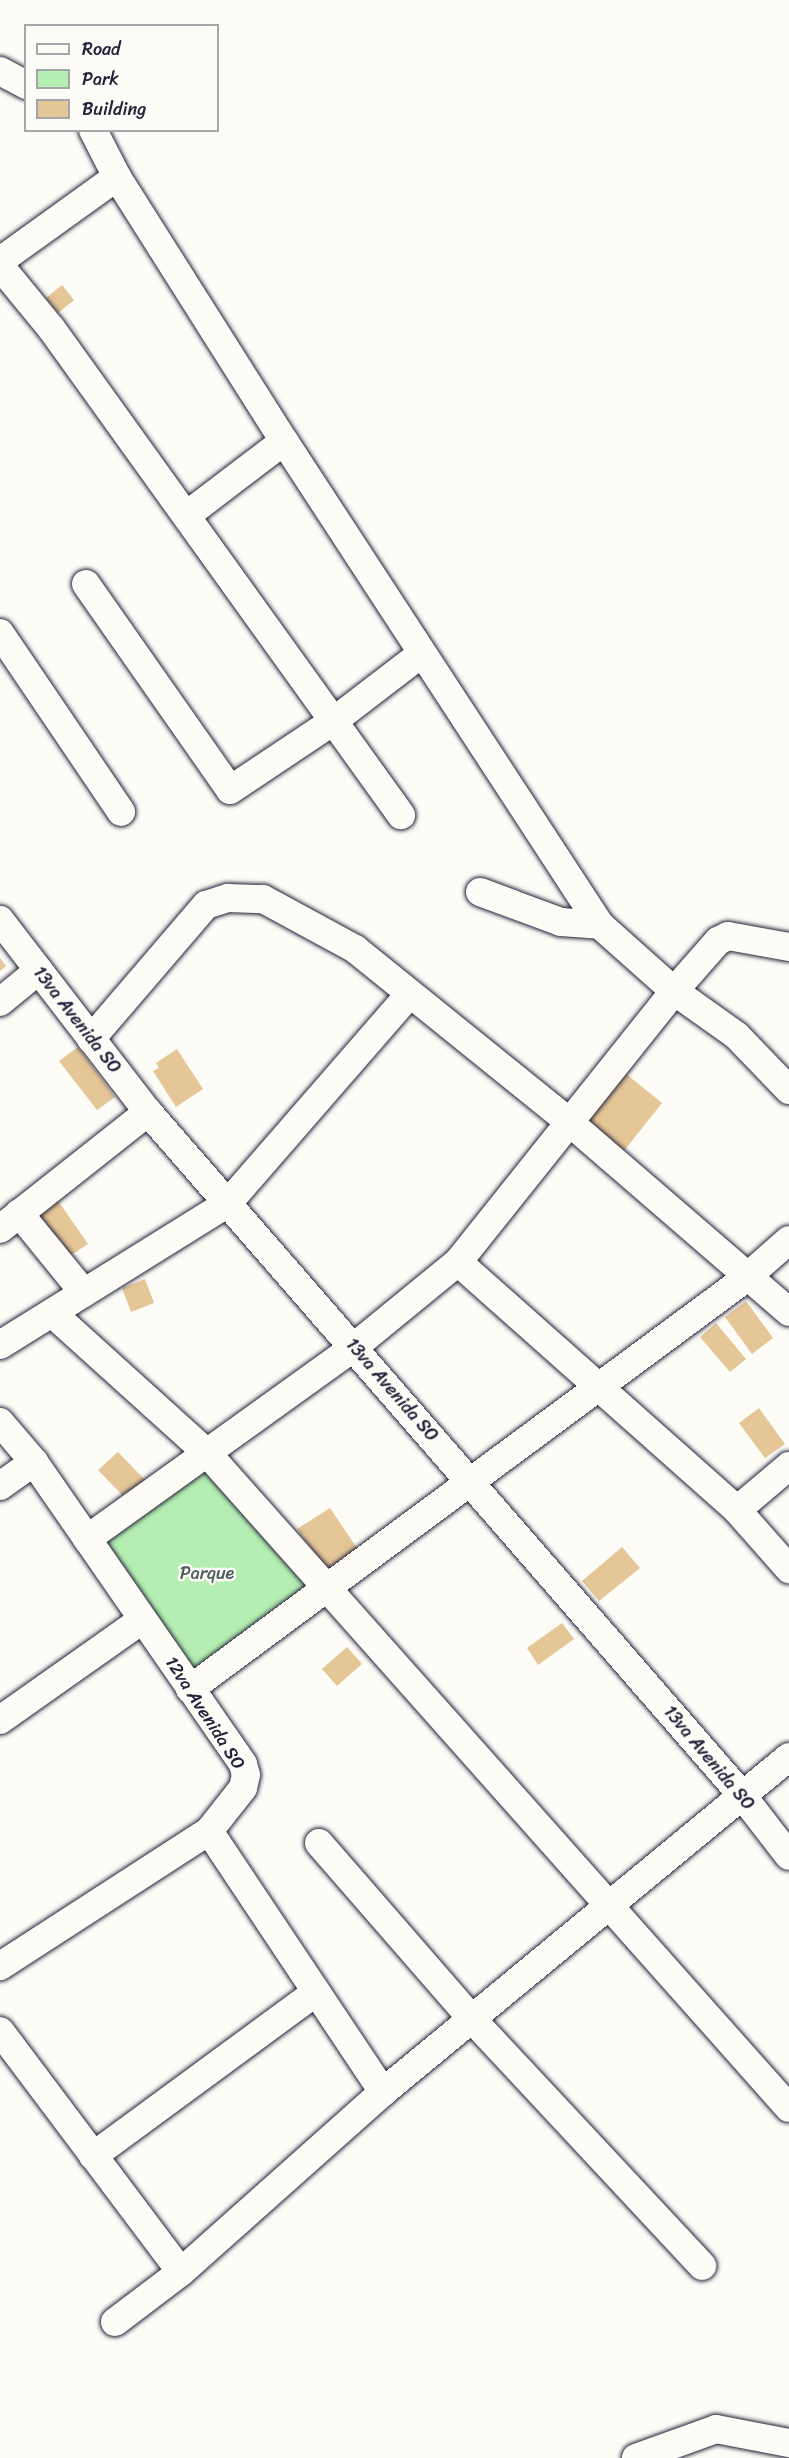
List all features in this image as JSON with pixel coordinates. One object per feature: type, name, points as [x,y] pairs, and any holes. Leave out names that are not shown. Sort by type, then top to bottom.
[{"type":"street","points":[[0,71],[24,84]]},
{"type":"street","points":[[94,132],[117,177],[284,441],[600,925],[674,991],[737,1036],[789,1090]]},
{"type":"street","points":[[0,261],[117,177]]},
{"type":"street","points":[[0,266],[51,328],[335,720],[401,815]]},
{"type":"street","points":[[187,515],[284,441]]},
{"type":"street","points":[[86,584],[227,788],[235,789],[335,720],[421,654]]},
{"type":"street","points":[[2,640],[121,812]]},
{"type":"street","points":[[480,892],[561,922],[600,925]]},
{"type":"street","points":[[91,1039],[206,905],[228,898],[263,899],[356,949],[568,1121],[746,1278],[789,1312]]},
{"type":"street","name":"13va Avenida SO","points":[[0,920],[148,1112],[741,1794],[789,1856]]},
{"type":"street","points":[[87,1539],[354,1347],[458,1262],[568,1121],[718,941],[729,936],[789,947]]},
{"type":"street","points":[[0,1002],[39,970]]},
{"type":"street","points":[[0,1345],[228,1203],[410,994]]},
{"type":"street","points":[[84,1293],[10,1221],[148,1112]]},
{"type":"street","points":[[190,1689],[746,1278],[789,1240]]},
{"type":"street","points":[[458,1262],[597,1388],[737,1510],[789,1569]]},
{"type":"street","points":[[52,1313],[207,1453],[606,1906],[789,2108]]},
{"type":"street","name":"12va Avenida SO","points":[[0,1422],[34,1462],[243,1764],[246,1775],[243,1788],[209,1831],[0,1966]]},
{"type":"street","points":[[0,1486],[34,1462]]},
{"type":"street","points":[[737,1510],[789,1466]]},
{"type":"street","points":[[0,1720],[142,1620]]},
{"type":"street","points":[[115,2322],[181,2272],[383,2092],[471,2018],[741,1794],[789,1758]]},
{"type":"street","points":[[209,1831],[383,2092]]},
{"type":"street","points":[[319,1842],[471,2018],[702,2266]]},
{"type":"street","points":[[93,2156],[316,1992]]},
{"type":"street","points":[[0,2031],[181,2272]]},
{"type":"street","points":[[649,2456],[716,2429],[789,2443]]},
{"type":"green space","name":"Parque","points":[[207,1453],[325,1589],[190,1689],[87,1539]]},
{"type":"building","points":[[62,285],[74,300],[58,313],[46,298]]},
{"type":"building","points":[[0,958],[6,966],[0,971]]},
{"type":"building","points":[[78,1047],[115,1097],[97,1110],[59,1061]]},
{"type":"building","points":[[177,1049],[203,1089],[176,1107],[153,1071],[159,1068],[156,1063]]},
{"type":"building","points":[[625,1073],[662,1103],[623,1152],[585,1122]]},
{"type":"building","points":[[56,1198],[88,1244],[68,1257],[37,1211]]},
{"type":"building","points":[[145,1279],[154,1303],[131,1312],[122,1288]]},
{"type":"building","points":[[746,1301],[773,1338],[752,1354],[725,1317]]},
{"type":"building","points":[[716,1323],[746,1359],[730,1372],[700,1337]]},
{"type":"building","points":[[759,1408],[785,1444],[765,1458],[739,1423]]},
{"type":"building","points":[[118,1452],[146,1481],[126,1499],[98,1470]]},
{"type":"building","points":[[330,1508],[359,1551],[326,1572],[297,1529]]},
{"type":"building","points":[[622,1547],[640,1568],[599,1601],[582,1581]]},
{"type":"building","points":[[562,1623],[574,1639],[538,1665],[527,1648]]},
{"type":"building","points":[[347,1647],[362,1664],[337,1686],[322,1669]]}]
